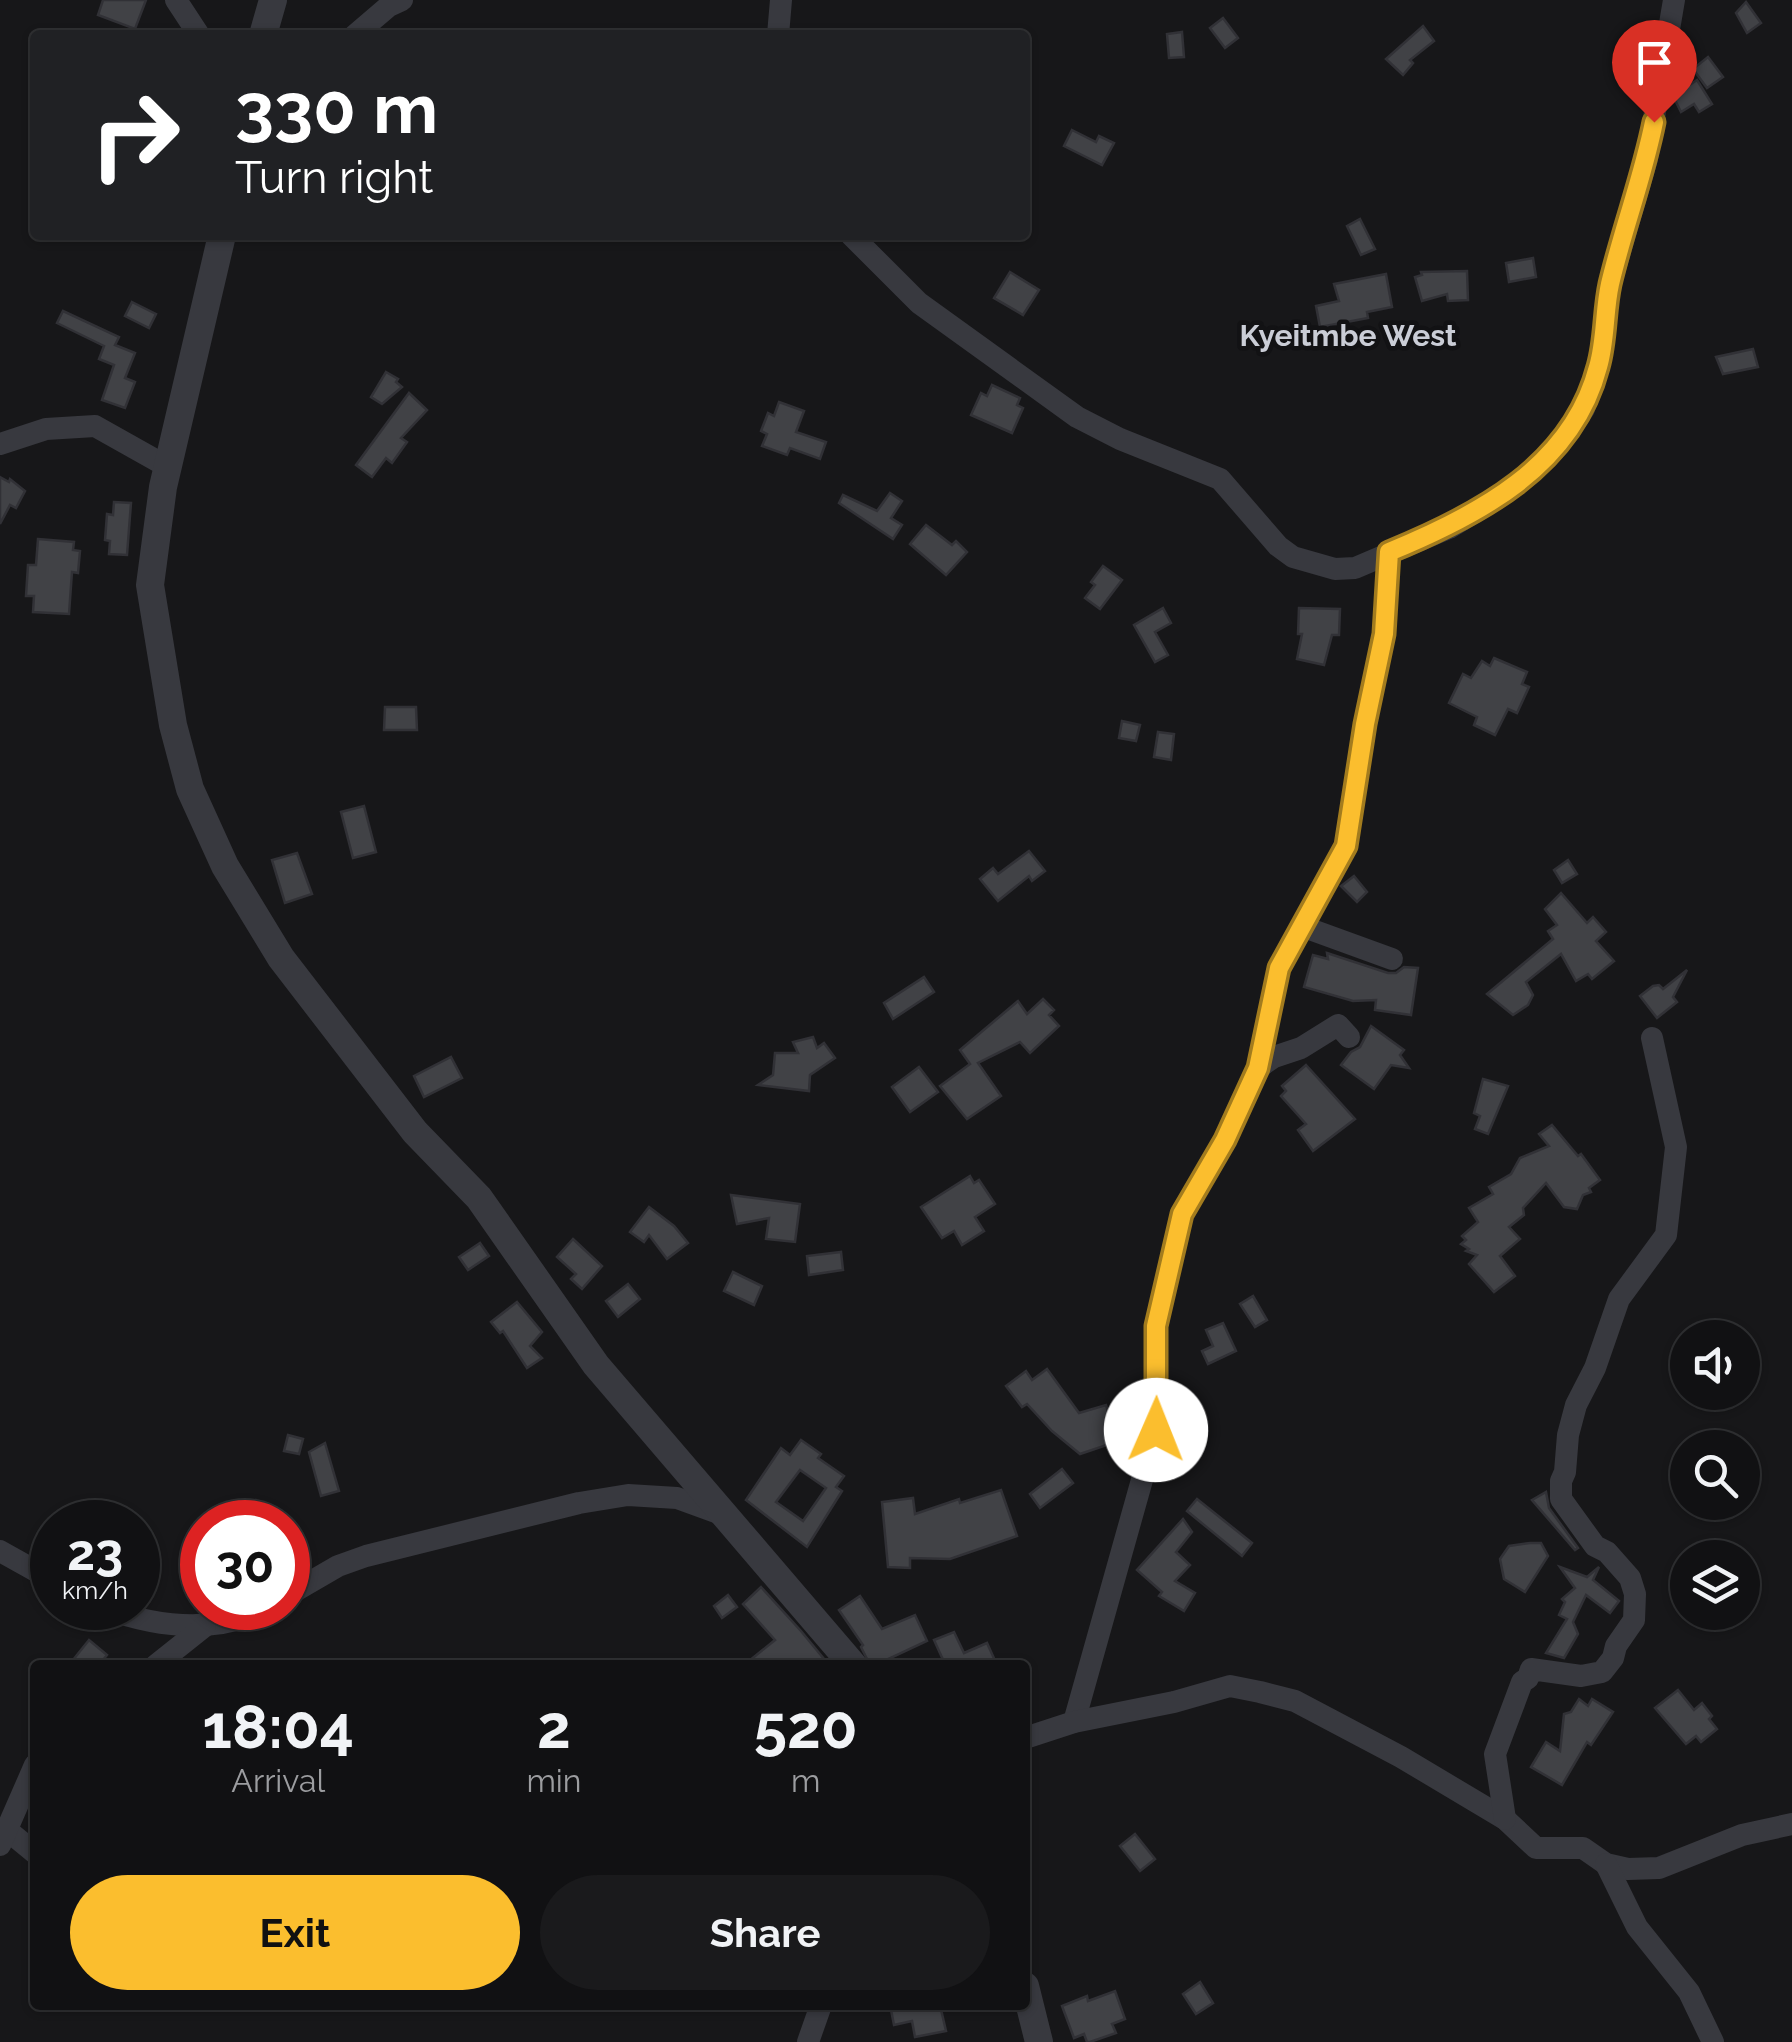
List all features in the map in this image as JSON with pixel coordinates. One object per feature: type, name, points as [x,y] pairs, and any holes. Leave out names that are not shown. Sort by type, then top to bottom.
[{"type":"street","points":[[176,0],[196,30]]},
{"type":"street","points":[[265,30],[273,0]]},
{"type":"street","points":[[362,30],[402,0]]},
{"type":"street","points":[[778,30],[781,0]]},
{"type":"street","points":[[856,240],[919,303],[1077,417],[1120,439],[1220,479],[1292,558],[1334,569],[1355,568],[1449,528],[1498,498],[1528,476],[1584,409],[1599,366],[1610,286],[1646,159],[1674,0]]},
{"type":"street","points":[[221,240],[168,467],[150,585],[173,725],[190,789],[225,866],[281,958],[414,1132],[479,1198],[596,1365],[849,1660]]},
{"type":"street","points":[[0,444],[46,428],[96,426],[168,467]]},
{"type":"street","points":[[1074,1722],[1156,1430],[1156,1326],[1182,1214],[1225,1140],[1258,1068],[1279,968],[1346,846],[1384,634],[1389,552]]},
{"type":"street","points":[[1355,568],[1388,591]]},
{"type":"street","points":[[1304,927],[1392,958]]},
{"type":"street","points":[[1258,1068],[1338,1025],[1349,1038]]},
{"type":"street","points":[[1505,1819],[1496,1754],[1522,1682],[1531,1669],[1581,1676],[1602,1672],[1634,1620],[1635,1594],[1630,1578],[1607,1552],[1595,1546],[1577,1522],[1561,1499],[1561,1481],[1576,1405],[1595,1368],[1620,1299],[1666,1235],[1676,1146],[1652,1038]]},
{"type":"street","points":[[310,1582],[366,1556],[579,1503],[652,1494],[677,1498],[722,1514]]},
{"type":"street","points":[[0,1550],[30,1567]]},
{"type":"street","points":[[162,1660],[201,1630]]},
{"type":"street","points":[[1030,1736],[1074,1722],[1230,1686],[1295,1701],[1402,1757],[1505,1819],[1536,1848],[1583,1848],[1606,1864],[1628,1870],[1659,1868],[1742,1835],[1792,1824]]},
{"type":"street","points":[[30,1776],[3,1838],[30,1851]]},
{"type":"street","points":[[1606,1864],[1637,1927],[1689,1992],[1713,2042]]},
{"type":"street","points":[[1030,2008],[1038,2042]]},
{"type":"street","points":[[808,2042],[819,2010]]},
{"type":"building","points":[[103,0],[146,0],[135,29],[98,15]]},
{"type":"building","points":[[1746,2],[1761,23],[1747,33],[1736,13]]},
{"type":"building","points":[[1223,18],[1238,38],[1225,48],[1210,28]]},
{"type":"building","points":[[1423,26],[1434,41],[1410,60],[1413,63],[1403,75],[1386,59]]},
{"type":"building","points":[[1182,32],[1184,57],[1169,58],[1167,34]]},
{"type":"building","points":[[1708,57],[1723,77],[1707,88],[1693,69]]},
{"type":"building","points":[[1697,80],[1712,104],[1699,112],[1694,104],[1681,112],[1673,96]]},
{"type":"building","points":[[1072,130],[1096,142],[1099,136],[1114,143],[1102,165],[1064,146]]},
{"type":"building","points":[[1360,219],[1375,249],[1361,255],[1347,226]]},
{"type":"building","points":[[1533,258],[1536,277],[1509,282],[1506,263]]},
{"type":"building","points":[[1467,271],[1468,300],[1448,301],[1447,294],[1422,301],[1415,277],[1421,272]]},
{"type":"building","points":[[1010,272],[1039,290],[1023,315],[994,298]]},
{"type":"building","points":[[1386,274],[1392,307],[1367,312],[1368,318],[1320,327],[1316,306],[1339,301],[1334,284]]},
{"type":"building","points":[[132,302],[156,314],[149,328],[125,316]]},
{"type":"building","points":[[63,311],[119,337],[115,345],[135,353],[125,378],[135,382],[125,408],[102,400],[114,365],[99,359],[104,346],[57,323]]},
{"type":"building","points":[[1753,349],[1758,367],[1723,374],[1716,357]]},
{"type":"building","points":[[386,372],[398,379],[396,382],[402,387],[382,404],[371,397]]},
{"type":"building","points":[[992,385],[1020,398],[1017,405],[1023,408],[1012,433],[971,415],[981,393],[987,396]]},
{"type":"building","points":[[409,393],[427,410],[401,438],[407,442],[392,463],[386,458],[372,477],[356,465]]},
{"type":"building","points":[[779,402],[804,411],[796,432],[826,442],[820,459],[790,448],[787,455],[762,446],[767,434],[761,431],[768,413],[774,416]]},
{"type":"building","points":[[0,477],[9,482],[10,479],[25,491],[16,508],[10,505],[0,524]]},
{"type":"building","points":[[890,493],[902,501],[891,518],[902,525],[893,539],[839,503],[843,495],[877,511]]},
{"type":"building","points":[[114,502],[131,503],[127,555],[109,554],[110,541],[105,540],[107,514],[113,515]]},
{"type":"building","points":[[926,525],[952,545],[956,541],[967,552],[946,575],[910,544]]},
{"type":"building","points":[[38,539],[74,542],[73,550],[80,551],[78,573],[72,572],[69,614],[33,612],[34,596],[26,596],[28,565],[36,565]]},
{"type":"building","points":[[1103,566],[1122,580],[1100,609],[1085,598]]},
{"type":"building","points":[[1163,608],[1171,623],[1155,632],[1168,655],[1155,662],[1134,625]]},
{"type":"building","points":[[1299,608],[1340,609],[1339,635],[1332,635],[1324,665],[1297,659],[1302,634],[1298,634]]},
{"type":"building","points":[[1494,658],[1527,672],[1522,684],[1529,687],[1517,713],[1508,709],[1495,735],[1474,725],[1477,717],[1449,703],[1463,674],[1471,678],[1482,661],[1490,666]]},
{"type":"building","points":[[385,707],[416,707],[417,730],[384,730]]},
{"type":"building","points":[[1122,721],[1140,725],[1136,741],[1119,738]]},
{"type":"building","points":[[1158,732],[1174,734],[1171,760],[1154,757]]},
{"type":"building","points":[[364,806],[376,852],[353,858],[341,812]]},
{"type":"building","points":[[1029,851],[1045,871],[1032,881],[1029,876],[998,901],[980,879],[993,868],[998,874]]},
{"type":"building","points":[[297,853],[312,894],[285,903],[272,860]]},
{"type":"building","points":[[1568,860],[1577,874],[1562,883],[1554,870]]},
{"type":"building","points":[[1354,876],[1367,892],[1357,902],[1341,886]]},
{"type":"building","points":[[1561,893],[1587,923],[1593,917],[1606,932],[1596,941],[1614,961],[1592,979],[1588,974],[1576,981],[1561,954],[1526,982],[1533,995],[1528,1005],[1513,1015],[1487,994],[1553,939],[1548,931],[1557,925],[1545,909]]},
{"type":"building","points":[[1327,953],[1388,973],[1404,967],[1418,968],[1411,1015],[1375,1010],[1376,1000],[1353,1001],[1304,987],[1313,955],[1328,959]]},
{"type":"building","points":[[1687,970],[1673,997],[1677,1002],[1657,1018],[1640,996],[1653,986],[1663,989]]},
{"type":"building","points":[[924,977],[934,992],[893,1019],[884,1003]]},
{"type":"building","points":[[1043,999],[1054,1010],[1049,1015],[1059,1026],[1030,1053],[1020,1042],[978,1063],[1001,1096],[967,1119],[940,1086],[970,1064],[960,1050],[1018,1001],[1027,1014]]},
{"type":"building","points":[[1371,1026],[1404,1050],[1400,1055],[1409,1068],[1391,1065],[1374,1089],[1341,1065],[1360,1047]]},
{"type":"building","points":[[813,1037],[817,1048],[824,1043],[835,1058],[810,1075],[809,1091],[758,1085],[773,1075],[775,1053],[798,1053],[793,1042]]},
{"type":"building","points":[[451,1057],[462,1078],[424,1097],[414,1076]]},
{"type":"building","points":[[1306,1065],[1355,1119],[1313,1151],[1298,1130],[1306,1124],[1281,1096],[1286,1091],[1282,1086]]},
{"type":"building","points":[[919,1067],[938,1092],[910,1112],[892,1087]]},
{"type":"building","points":[[1483,1079],[1508,1086],[1488,1134],[1475,1129],[1480,1116],[1474,1113]]},
{"type":"building","points":[[1552,1125],[1600,1180],[1589,1188],[1591,1192],[1583,1195],[1577,1209],[1564,1207],[1546,1183],[1523,1208],[1524,1215],[1509,1227],[1520,1239],[1500,1256],[1515,1276],[1494,1292],[1469,1264],[1477,1255],[1461,1244],[1466,1240],[1462,1236],[1478,1222],[1469,1208],[1493,1194],[1489,1187],[1511,1174],[1520,1158],[1549,1146],[1539,1134]]},
{"type":"building","points":[[970,1176],[974,1183],[979,1180],[995,1204],[975,1217],[984,1231],[962,1245],[954,1231],[942,1238],[921,1207]]},
{"type":"building","points":[[731,1195],[800,1204],[795,1242],[766,1239],[769,1218],[737,1224]]},
{"type":"building","points":[[649,1207],[688,1243],[667,1259],[649,1235],[644,1242],[630,1232]]},
{"type":"building","points":[[573,1239],[602,1266],[582,1289],[571,1279],[576,1274],[557,1257]]},
{"type":"building","points":[[480,1243],[489,1256],[468,1270],[459,1257]]},
{"type":"building","points":[[841,1252],[843,1270],[809,1275],[807,1256]]},
{"type":"building","points":[[733,1272],[762,1286],[754,1305],[724,1291]]},
{"type":"building","points":[[628,1284],[640,1299],[618,1317],[606,1301]]},
{"type":"building","points":[[1253,1296],[1267,1320],[1255,1327],[1240,1304]]},
{"type":"building","points":[[517,1302],[542,1332],[530,1346],[542,1358],[527,1368],[503,1331],[500,1333],[491,1322]]},
{"type":"building","points":[[1223,1323],[1236,1351],[1208,1364],[1202,1351],[1213,1346],[1206,1330]]},
{"type":"building","points":[[1047,1369],[1079,1413],[1106,1405],[1109,1415],[1116,1413],[1120,1429],[1113,1431],[1116,1442],[1080,1454],[1027,1404],[1022,1407],[1006,1386],[1026,1371],[1032,1380]]},
{"type":"building","points":[[288,1435],[303,1439],[299,1454],[284,1451]]},
{"type":"building","points":[[801,1440],[844,1476],[836,1487],[842,1491],[807,1547],[746,1500],[781,1448],[790,1455]],"holes":[[[800,1470],[826,1488],[803,1521],[776,1502]]]},
{"type":"building","points":[[325,1443],[339,1491],[321,1496],[309,1452]]},
{"type":"building","points":[[1062,1469],[1073,1483],[1040,1508],[1030,1494]]},
{"type":"building","points":[[1001,1490],[1017,1536],[950,1559],[910,1558],[910,1568],[888,1567],[882,1502],[913,1498],[915,1514]]},
{"type":"building","points":[[1546,1492],[1549,1508],[1578,1548],[1575,1550],[1532,1500]]},
{"type":"building","points":[[1197,1499],[1252,1543],[1242,1556],[1187,1511]]},
{"type":"building","points":[[1183,1519],[1192,1532],[1176,1552],[1190,1565],[1175,1581],[1195,1593],[1184,1611],[1159,1596],[1162,1592],[1137,1570]]},
{"type":"building","points":[[1541,1543],[1548,1556],[1525,1592],[1504,1579],[1500,1559],[1509,1546]]},
{"type":"building","points":[[1560,1567],[1587,1577],[1599,1567],[1593,1580],[1619,1601],[1610,1613],[1586,1595],[1573,1622],[1578,1634],[1564,1658],[1546,1653],[1567,1619],[1559,1615],[1565,1602],[1562,1599],[1575,1588]]},
{"type":"building","points":[[761,1587],[825,1660],[750,1660],[775,1640],[743,1604]]},
{"type":"building","points":[[728,1595],[737,1607],[722,1618],[714,1606]]},
{"type":"building","points":[[860,1596],[882,1629],[915,1615],[927,1641],[886,1660],[868,1660],[863,1645],[839,1610]]},
{"type":"building","points":[[954,1632],[964,1653],[987,1643],[995,1660],[943,1660],[934,1640]]},
{"type":"building","points":[[89,1640],[107,1655],[103,1660],[73,1660]]},
{"type":"building","points":[[1678,1690],[1694,1710],[1702,1703],[1712,1716],[1709,1719],[1717,1729],[1701,1742],[1696,1736],[1686,1744],[1655,1708]]},
{"type":"building","points":[[1579,1699],[1588,1706],[1592,1699],[1613,1712],[1591,1745],[1587,1742],[1562,1785],[1531,1767],[1546,1742],[1560,1751],[1564,1714],[1571,1712]]},
{"type":"building","points":[[1135,1834],[1155,1859],[1140,1871],[1120,1846]]},
{"type":"building","points":[[1200,1982],[1213,2003],[1196,2014],[1183,1994]]},
{"type":"building","points":[[1115,1991],[1125,2019],[1112,2024],[1116,2033],[1090,2042],[1084,2034],[1074,2038],[1062,2006]]},
{"type":"building","points":[[891,2010],[941,2010],[946,2031],[915,2037],[912,2021],[894,2025]]},
{"type":"district","name":"Kyeitmbe West","points":[[1348,335]]},
{"type":"route","points":[[1156,1430],[1156,1326],[1182,1214],[1225,1140],[1258,1068],[1279,968],[1346,846],[1384,634],[1389,552],[1449,528],[1498,498],[1528,476],[1584,409],[1599,366],[1610,286],[1654,122]]}]
